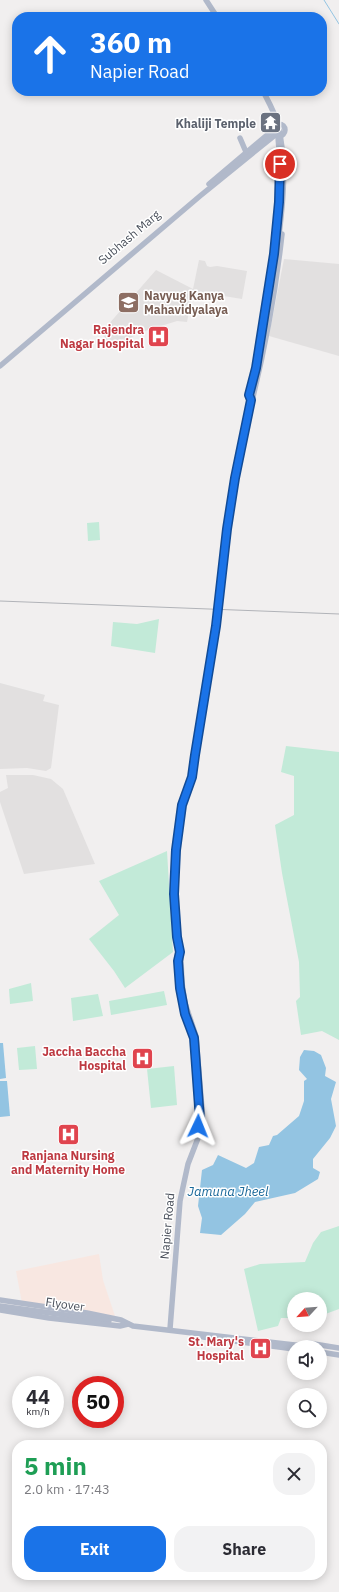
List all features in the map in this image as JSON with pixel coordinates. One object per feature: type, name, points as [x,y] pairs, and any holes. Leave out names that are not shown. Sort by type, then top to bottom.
[{"type":"main road","points":[[209,0],[216,12]]},
{"type":"main road","points":[[265,96],[277,131],[284,164],[285,205],[277,256]]},
{"type":"main road","points":[[265,96],[276,120],[281,146],[283,196],[277,256]]},
{"type":"main road","points":[[0,366],[277,131]]},
{"type":"main road","name":"Subhash Marg","points":[[0,361],[246,152],[277,131]]},
{"type":"main road","points":[[240,138],[246,152]]},
{"type":"main road","name":"Napier Road","points":[[170,1328],[174,1287],[174,1267],[182,1188],[188,1164],[200,1133],[202,1121],[196,1036],[185,1003],[181,960],[177,937],[174,894],[176,850],[182,805],[192,777],[216,626],[232,493],[251,400],[249,395],[256,368],[277,256]]},
{"type":"main road","points":[[0,1300],[87,1313],[120,1320],[129,1324],[143,1326],[153,1325],[156,1328],[170,1328],[198,1333],[287,1344]]},
{"type":"main road","name":"Flyover","points":[[0,1306],[129,1324]]},
{"type":"main road","points":[[0,1310],[48,1318],[120,1326],[129,1324]]},
{"type":"main road","points":[[198,1333],[203,1330],[243,1334],[339,1349]]},
{"type":"main road","points":[[198,1333],[203,1337],[287,1348]]},
{"type":"main road","points":[[327,1348],[339,1349]]},
{"type":"main road","points":[[327,1353],[339,1355]]},
{"type":"shaded area","points":[[284,259],[339,264],[339,356],[269,336]]},
{"type":"shaded area","points":[[199,260],[205,261],[207,266],[210,267],[217,266],[247,271],[242,299],[193,291],[187,322],[177,321],[145,331],[112,346],[101,333],[156,270],[193,289]]},
{"type":"shaded area","points":[[0,683],[45,695],[43,701],[59,705],[51,768],[46,771],[27,768],[0,769]]},
{"type":"shaded area","points":[[6,775],[33,775],[51,779],[63,789],[95,864],[24,874],[0,802],[0,792],[8,788]]},
{"type":"shaded area","points":[[99,1254],[103,1280],[115,1316],[22,1303],[16,1271]]},
{"type":"green space","points":[[99,522],[100,540],[88,541],[87,523]]},
{"type":"green space","points":[[159,619],[155,653],[111,646],[113,622],[137,624]]},
{"type":"green space","points":[[286,746],[339,752],[339,1040],[322,1031],[301,1035],[296,1001],[300,997],[299,962],[282,873],[275,825],[294,815],[294,776],[281,772]]},
{"type":"green space","points":[[167,851],[173,952],[125,988],[114,971],[89,939],[119,915],[99,881]]},
{"type":"green space","points":[[31,983],[33,1001],[10,1004],[9,989]]},
{"type":"green space","points":[[164,991],[167,1005],[111,1015],[109,1001]]},
{"type":"green space","points":[[98,994],[103,1016],[73,1021],[71,998]]},
{"type":"green space","points":[[35,1046],[37,1069],[19,1070],[17,1048]]},
{"type":"green space","points":[[174,1066],[177,1105],[151,1108],[147,1069]]},
{"type":"green space","points":[[339,1226],[339,1309],[327,1313],[327,1292],[287,1292],[287,1318],[281,1318],[278,1326],[258,1331],[244,1269],[260,1264],[305,1262],[313,1243],[321,1232]]},
{"type":"water","points":[[0,1043],[3,1043],[6,1078],[0,1079]]},
{"type":"water","name":"Jamuna Jheel","points":[[304,1050],[314,1051],[321,1055],[326,1068],[325,1076],[336,1082],[331,1099],[336,1126],[330,1138],[313,1159],[313,1168],[320,1172],[318,1179],[295,1193],[255,1202],[245,1214],[221,1235],[200,1233],[202,1218],[198,1206],[202,1170],[213,1165],[218,1155],[246,1168],[254,1163],[259,1147],[269,1145],[273,1136],[277,1135],[299,1116],[304,1101],[304,1081],[307,1079],[299,1070],[300,1057]]},
{"type":"water","points":[[0,1081],[7,1081],[10,1116],[0,1117]]},
{"type":"waterway","points":[[324,0],[339,24]]},
{"type":"railway","points":[[0,601],[339,614]]},
{"type":"place","name":"Khaliji Temple","points":[[271,123]]},
{"type":"place","name":"Navyug Kanya Mahavidyalaya","points":[[129,302]]},
{"type":"place","name":"Rajendra Nagar Hospital","points":[[159,336]]},
{"type":"place","name":"Jaccha Baccha Hospital","points":[[142,1058]]},
{"type":"place","name":"Ranjana Nursing and Maternity Home","points":[[68,1134]]},
{"type":"place","name":"St. Mary's Hospital","points":[[260,1348]]},
{"type":"route","points":[[198,1126],[200,1120],[194,1038],[185,1014],[180,988],[178,961],[180,952],[177,937],[174,894],[176,850],[182,805],[192,777],[216,626],[227,529],[235,478],[251,400],[249,395],[256,368],[274,255],[279,202],[280,164]]}]
